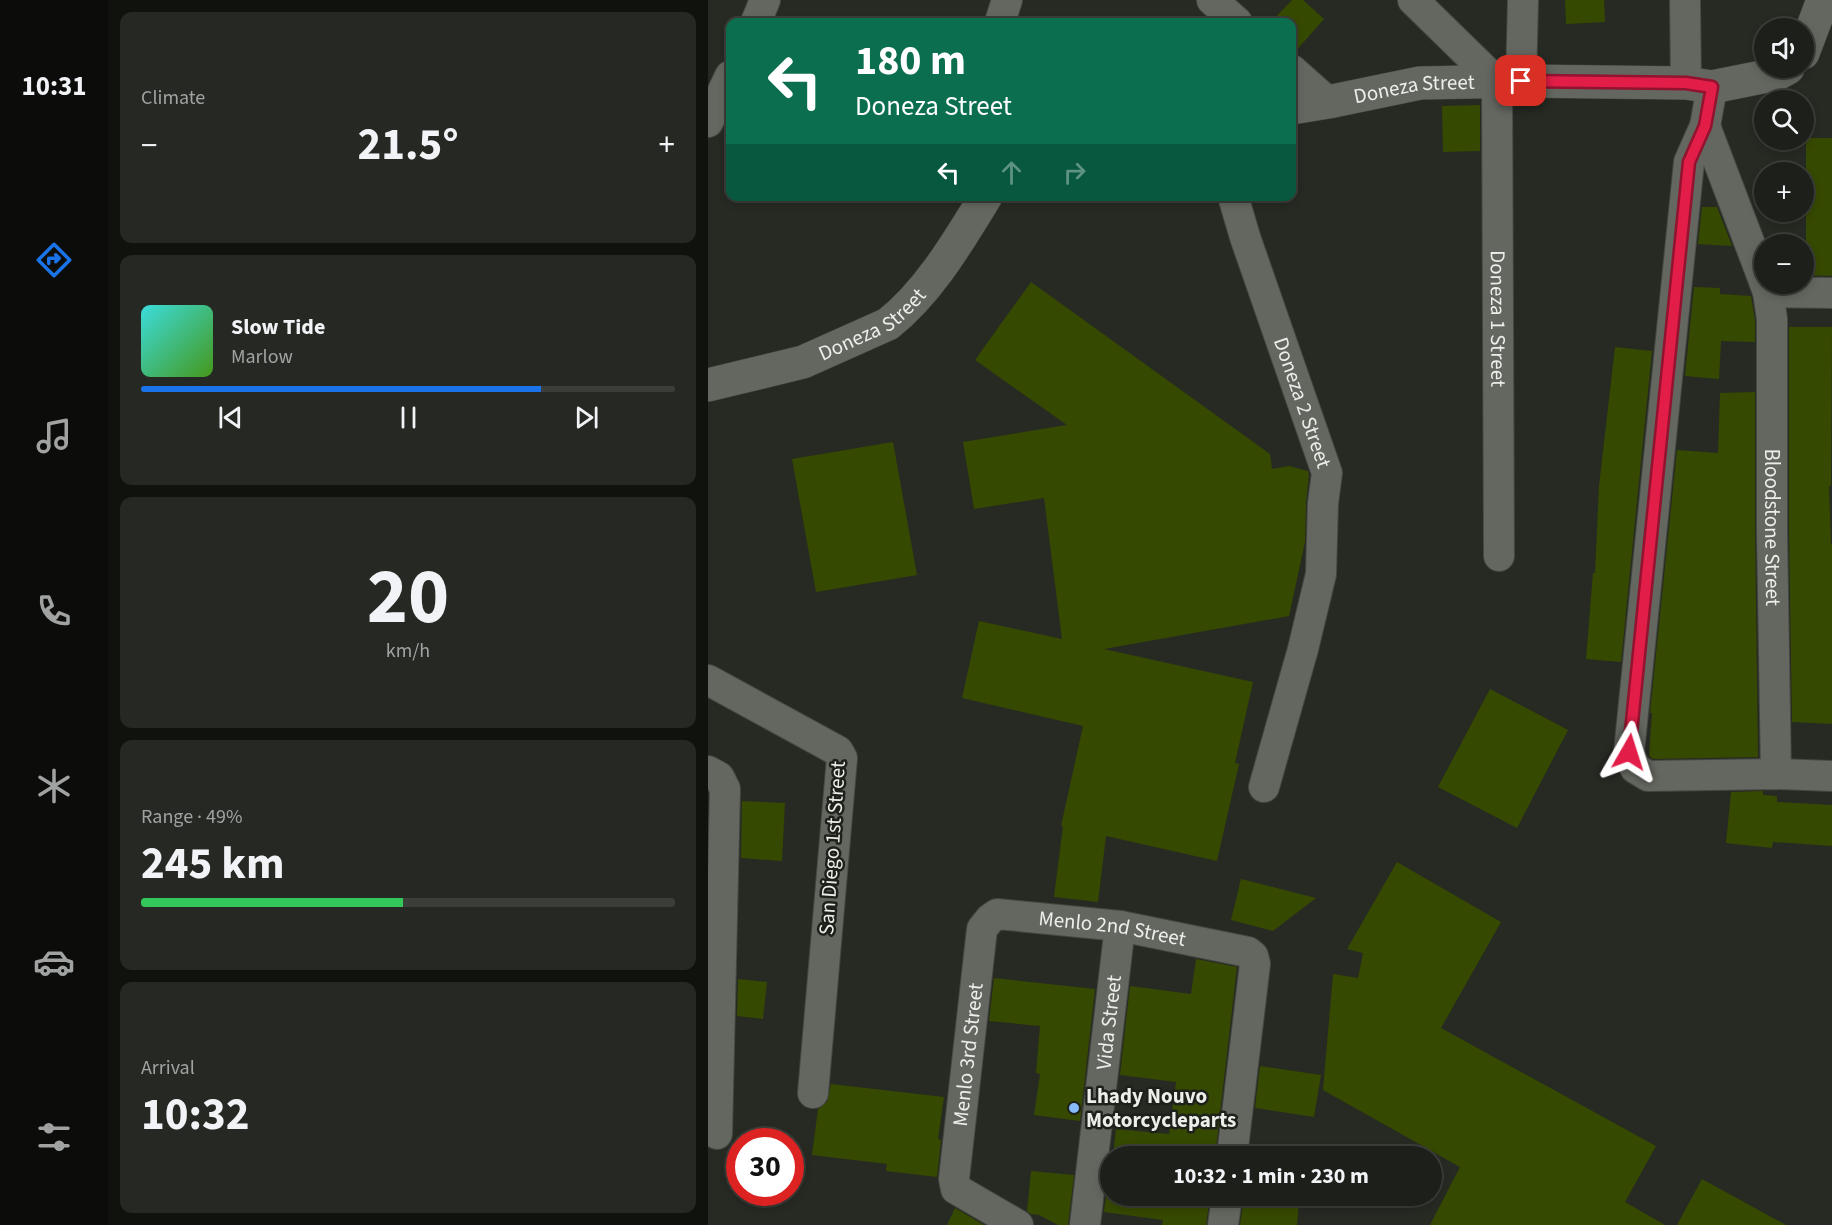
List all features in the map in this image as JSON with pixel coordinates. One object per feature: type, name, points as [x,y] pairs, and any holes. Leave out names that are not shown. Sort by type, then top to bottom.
[{"type":"street","points":[[1001,18],[1007,0]]},
{"type":"street","points":[[1212,0],[1232,18]]},
{"type":"street","points":[[1413,0],[1509,82]]},
{"type":"street","name":"Doneza 1 Street","points":[[1499,556],[1509,82],[1523,0]]},
{"type":"street","points":[[1685,0],[1705,126],[1689,162],[1629,752],[1635,768],[1648,776],[1776,774],[1832,776]]},
{"type":"street","points":[[1814,24],[1823,0]]},
{"type":"street","points":[[1296,74],[1328,102]]},
{"type":"street","name":"Doneza Street","points":[[1296,107],[1420,82],[1699,85],[1754,77]]},
{"type":"street","points":[[709,118],[726,84]]},
{"type":"street","name":"Bloodstone Street","points":[[1705,126],[1754,254]]},
{"type":"street","name":"Doneza Street","points":[[708,385],[803,362],[888,324],[898,317],[922,290],[957,243],[983,201]]},
{"type":"street","name":"Doneza 2 Street","points":[[1234,201],[1327,473],[1323,503],[1321,574],[1303,649],[1264,787]]},
{"type":"street","points":[[1814,291],[1832,293]]},
{"type":"street","name":"Bloodstone Street","points":[[1768,294],[1772,319],[1772,531],[1776,774]]},
{"type":"street","name":"San Diego 1st Street","points":[[708,680],[838,751],[842,758],[813,1093]]},
{"type":"street","points":[[708,771],[719,777],[725,789],[717,1134]]},
{"type":"street","name":"Menlo 2nd Street","points":[[982,929],[997,914],[1120,926],[1248,952],[1253,956],[1255,964],[1233,1146]]},
{"type":"street","name":"Vida Street","points":[[1085,1225],[1120,926]]},
{"type":"street","name":"Menlo 3rd Street","points":[[982,929],[954,1179],[956,1189],[1018,1225]]},
{"type":"street","points":[[1223,1225],[1226,1206]]},
{"type":"building","points":[[1292,0],[1303,0],[1324,19],[1296,51],[1296,18],[1275,18]]},
{"type":"building","points":[[1565,0],[1604,0],[1605,22],[1566,24]]},
{"type":"building","points":[[1480,105],[1480,151],[1443,152],[1442,106]]},
{"type":"building","points":[[1814,138],[1832,138],[1832,276],[1814,275],[1814,234],[1806,234],[1806,222],[1814,222],[1814,162],[1806,162],[1806,150],[1814,150]]},
{"type":"building","points":[[1702,207],[1717,207],[1732,246],[1698,244]]},
{"type":"building","points":[[1031,282],[1270,454],[1272,469],[1289,466],[1308,471],[1309,475],[1305,542],[1289,616],[1104,649],[1253,682],[1235,763],[1239,764],[1217,861],[1106,836],[1098,902],[1054,897],[1063,826],[1061,826],[1083,726],[962,698],[979,621],[1062,639],[1044,498],[974,509],[963,442],[1067,425],[975,360]]},
{"type":"building","points":[[1694,287],[1720,288],[1720,294],[1751,296],[1755,320],[1755,342],[1721,341],[1719,379],[1685,376]]},
{"type":"building","points":[[1789,327],[1832,327],[1831,486],[1829,486],[1832,544],[1832,724],[1792,722]]},
{"type":"building","points":[[1615,347],[1652,351],[1621,662],[1586,659],[1593,573],[1595,573],[1599,486]]},
{"type":"building","points":[[1755,392],[1758,757],[1653,759],[1649,756],[1652,713],[1650,713],[1677,450],[1718,453],[1720,393]]},
{"type":"building","points":[[893,442],[917,575],[816,592],[792,459]]},
{"type":"building","points":[[1490,689],[1568,730],[1517,828],[1438,787]]},
{"type":"building","points":[[1763,791],[1763,795],[1777,796],[1777,802],[1832,805],[1832,846],[1773,842],[1772,848],[1726,843],[1731,792]]},
{"type":"building","points":[[742,801],[785,803],[782,861],[741,858]]},
{"type":"building","points":[[1397,862],[1501,922],[1441,1028],[1656,1146],[1625,1202],[1665,1225],[1430,1225],[1440,1206],[1442,1206],[1460,1167],[1442,1157],[1442,1146],[1423,1146],[1323,1090],[1333,974],[1358,978],[1363,953],[1347,949]]},
{"type":"building","points":[[1241,879],[1316,898],[1273,931],[1231,920]]},
{"type":"building","points":[[1196,959],[1237,967],[1216,1146],[1114,1146],[1116,1129],[1169,1134],[1176,1082],[1120,1075],[1130,986],[1191,994]]},
{"type":"building","points":[[994,978],[1095,989],[1080,1121],[1034,1115],[1040,1074],[1036,1073],[1040,1026],[989,1021]]},
{"type":"building","points":[[738,979],[767,982],[763,1019],[737,1016]]},
{"type":"building","points":[[1260,1066],[1321,1075],[1314,1117],[1255,1108]]},
{"type":"building","points":[[831,1084],[944,1097],[938,1139],[941,1140],[937,1177],[886,1171],[887,1164],[812,1155],[818,1109],[827,1102]]},
{"type":"building","points":[[1031,1171],[1074,1175],[1068,1225],[1058,1225],[1027,1211]]},
{"type":"building","points":[[1702,1179],[1786,1225],[1677,1225]]},
{"type":"building","points":[[1105,1206],[1209,1206],[1206,1225],[1162,1225],[1163,1220],[1104,1212]]},
{"type":"building","points":[[1243,1206],[1299,1206],[1297,1225],[1240,1225]]},
{"type":"building","points":[[955,1208],[984,1225],[947,1225]]},
{"type":"place","name":"Lhady Nouvo Motorcycleparts","points":[[1074,1108]]},
{"type":"route","points":[[1521,81],[1686,83],[1712,87],[1705,126],[1689,162],[1629,752]]}]
